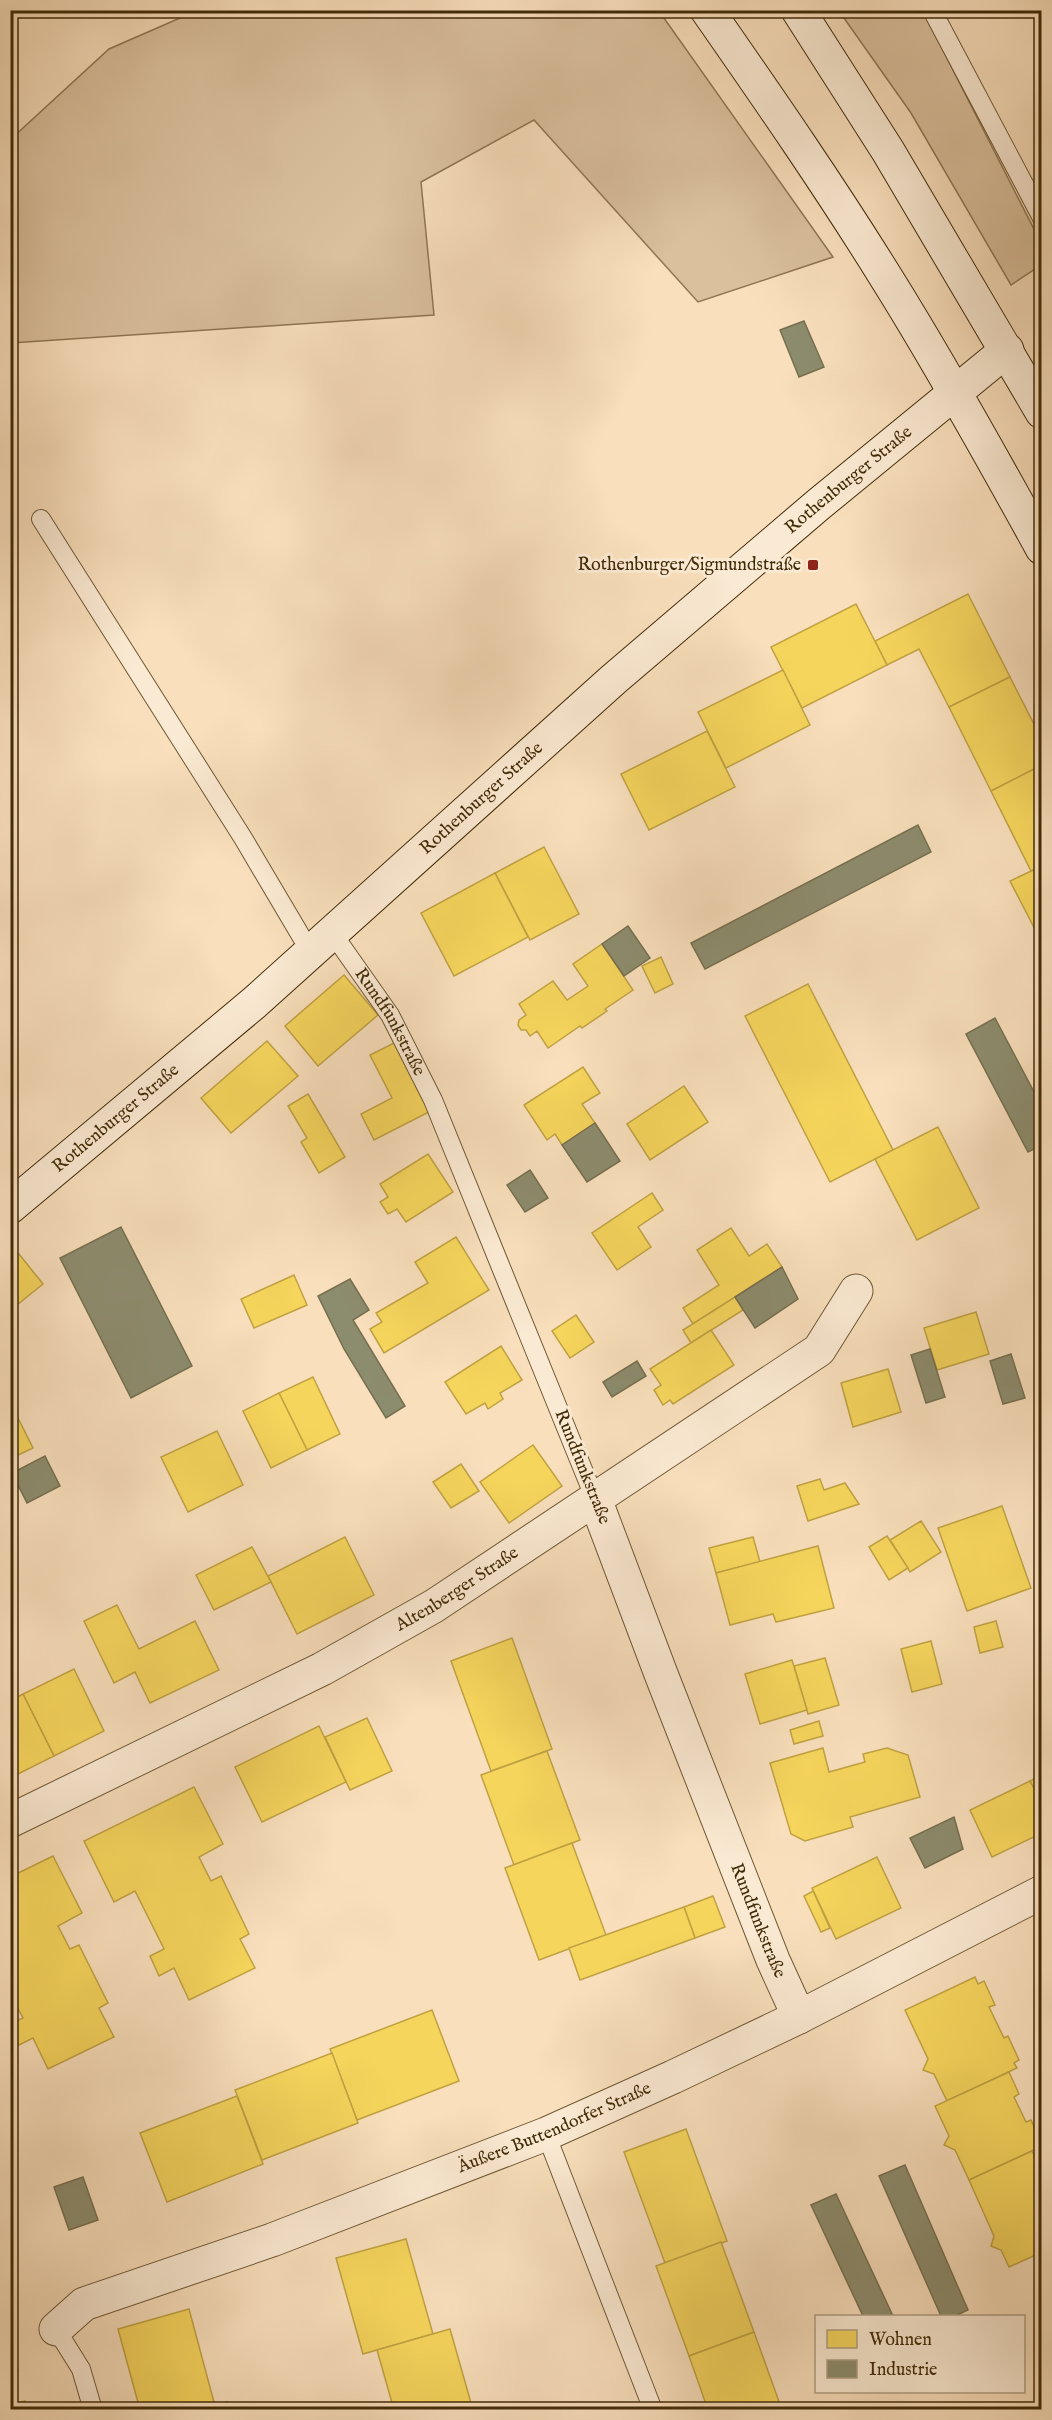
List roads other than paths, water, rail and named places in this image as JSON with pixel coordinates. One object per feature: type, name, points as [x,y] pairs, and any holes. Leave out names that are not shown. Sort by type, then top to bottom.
[{"type":"street","points":[[707,10],[837,201],[893,288],[955,392],[1041,548]]},
{"type":"street","points":[[798,10],[888,151],[1007,350],[1041,412]]},
{"type":"street","name":"Rothenburger Straße","points":[[10,1207],[246,1011],[614,680],[1007,350]]},
{"type":"street","name":"Altenberger Straße","points":[[10,1821],[322,1669],[434,1606],[819,1350],[856,1291]]},
{"type":"street","name":"Rundfunkstraße","points":[[595,1499],[764,1938],[799,2016]]},
{"type":"street","name":"Äußere Buttendorfer Straße","points":[[56,2329],[84,2304],[272,2240],[546,2134],[673,2077],[799,2016],[1041,1892]]},
{"type":"lane","points":[[932,10],[1041,218]]},
{"type":"lane","name":"Rundfunkstraße","points":[[41,519],[243,838],[322,944],[390,1015],[433,1100],[595,1499]]},
{"type":"lane","points":[[546,2134],[653,2409]]},
{"type":"lane","points":[[56,2329],[81,2369],[93,2409]]},
{"type":"place","name":"Rothenburger/Sigmundstraße","points":[[813,565]]}]
